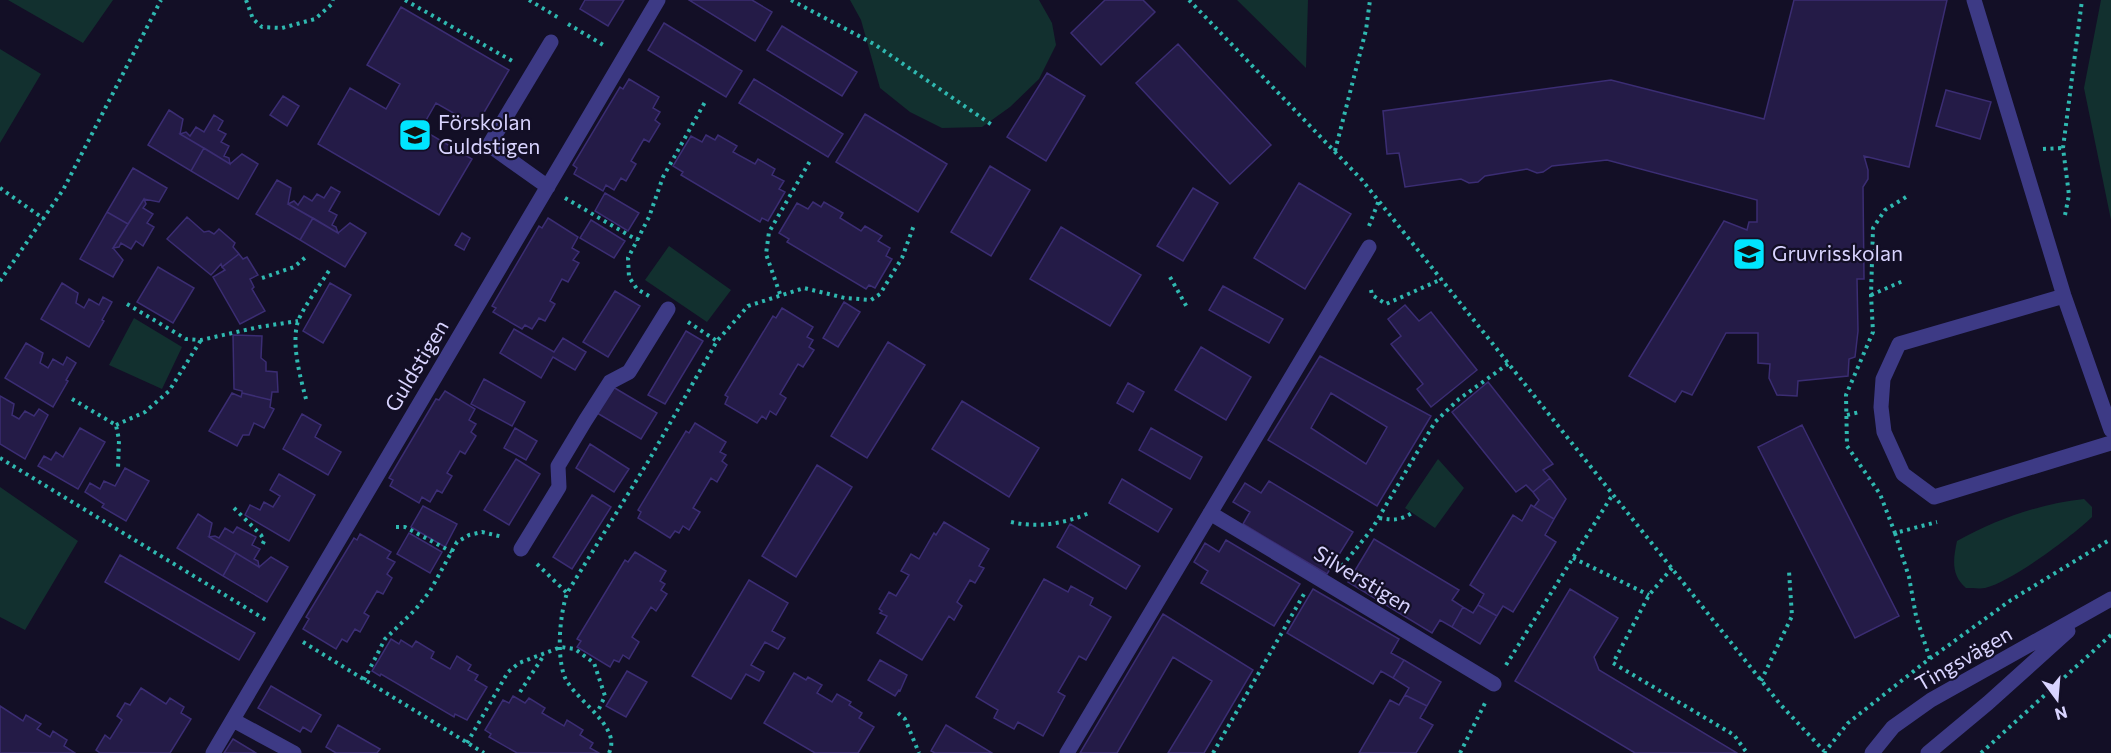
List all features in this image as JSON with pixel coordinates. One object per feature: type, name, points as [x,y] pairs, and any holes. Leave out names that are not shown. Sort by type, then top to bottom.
[{"type":"street","name":"Guldstigen","points":[[213,753],[658,0]]},
{"type":"street","points":[[1974,0],[2064,296],[2111,430]]},
{"type":"street","points":[[548,187],[489,145],[550,42]]},
{"type":"street","points":[[1067,753],[1369,247]]},
{"type":"street","points":[[2064,296],[1899,344],[1883,379],[1881,407],[1884,432],[1903,474],[1934,497],[2111,443]]},
{"type":"street","points":[[521,549],[559,487],[558,466],[585,421],[610,382],[629,372],[668,309]]},
{"type":"street","name":"Silverstigen","points":[[1210,513],[1494,684]]},
{"type":"street","name":"Tingsvägen","points":[[1872,753],[1893,727],[1931,700],[2111,599]]},
{"type":"street","name":"Tingsvägen","points":[[1928,753],[1988,703],[2088,613]]},
{"type":"street","points":[[233,720],[294,753]]},
{"type":"path","points":[[0,281],[63,190],[161,0]]},
{"type":"path","points":[[246,0],[253,19],[262,27],[282,28],[315,19],[332,4],[333,0]]},
{"type":"path","points":[[405,0],[532,73]]},
{"type":"path","points":[[529,0],[625,57]]},
{"type":"path","points":[[791,0],[874,44],[992,125]]},
{"type":"path","points":[[1189,0],[1388,210],[1761,681],[1824,752],[1848,723],[1930,658],[2011,600],[2111,540]]},
{"type":"path","points":[[1335,152],[1365,30],[1370,0]]},
{"type":"path","points":[[2064,219],[2069,195],[2063,148],[2082,0]]},
{"type":"path","points":[[705,102],[663,177],[649,218],[628,258],[629,277],[638,289],[717,341]]},
{"type":"path","points":[[780,294],[766,254],[769,232],[810,161]]},
{"type":"path","points":[[548,187],[637,240]]},
{"type":"path","points":[[0,188],[44,219]]},
{"type":"path","points":[[1906,197],[1885,210],[1873,228],[1871,295],[1873,332],[1846,395],[1847,446],[1880,494],[1909,577],[1916,616],[1930,658]]},
{"type":"path","points":[[609,753],[611,749],[609,733],[597,713],[573,692],[563,672],[561,613],[567,593],[649,460],[717,341],[748,306],[804,288],[844,298],[871,300],[880,294],[902,258],[914,225]]},
{"type":"path","points":[[262,278],[294,267],[307,256]]},
{"type":"path","points":[[306,399],[298,371],[296,345],[298,321],[330,269]]},
{"type":"path","points":[[1170,277],[1188,309]]},
{"type":"path","points":[[1871,295],[1903,281]]},
{"type":"path","points":[[127,304],[186,339],[201,340],[298,321]]},
{"type":"path","points":[[116,425],[144,412],[169,391],[201,340]]},
{"type":"path","points":[[1332,585],[1346,559],[1379,518],[1435,422],[1459,399],[1508,364]]},
{"type":"path","points":[[72,399],[116,425],[119,440],[118,469]]},
{"type":"path","points":[[0,458],[484,753]]},
{"type":"path","points":[[1460,753],[1494,684],[1613,494]]},
{"type":"path","points":[[234,508],[261,534],[264,541],[261,548]]},
{"type":"path","points":[[1011,522],[1026,526],[1069,522],[1089,513]]},
{"type":"path","points":[[1379,518],[1394,521],[1403,519],[1412,513]]},
{"type":"path","points":[[1895,533],[1938,522]]},
{"type":"path","points":[[396,527],[405,527],[452,552]]},
{"type":"path","points":[[364,680],[385,639],[415,610],[430,591],[457,542],[469,535],[483,532],[500,535],[521,549],[567,593]]},
{"type":"path","points":[[1573,558],[1649,595]]},
{"type":"path","points":[[1672,568],[1649,595],[1613,663],[1734,735],[1747,753]]},
{"type":"path","points":[[1761,681],[1792,616],[1789,571]]},
{"type":"path","points":[[1213,753],[1314,575]]},
{"type":"path","points":[[1981,753],[2111,635]]},
{"type":"path","points":[[467,743],[508,672],[519,663],[561,647],[575,649],[594,663],[605,696],[597,713]]},
{"type":"path","points":[[520,692],[545,653]]},
{"type":"path","points":[[898,713],[905,719],[919,753]]},
{"type":"green space","points":[[8,0],[113,0],[83,43]]},
{"type":"green space","points":[[850,0],[1039,0],[1052,23],[1056,45],[1039,79],[1010,107],[982,127],[942,128],[910,112],[880,88],[861,20]]},
{"type":"green space","points":[[1237,0],[1308,0],[1306,68]]},
{"type":"green space","points":[[2101,0],[2111,0],[2111,220],[2084,88]]},
{"type":"green space","points":[[0,49],[41,74],[0,143]]},
{"type":"green space","points":[[669,246],[731,290],[707,322],[645,280]]},
{"type":"green space","points":[[134,318],[182,347],[162,389],[109,365]]},
{"type":"green space","points":[[1438,459],[1464,488],[1435,528],[1405,508]]},
{"type":"green space","points":[[0,487],[78,541],[25,630],[0,617]]},
{"type":"green space","points":[[2084,499],[2092,507],[2092,517],[2026,568],[1985,588],[1966,588],[1961,583],[1954,567],[1957,541],[2019,514],[2067,501]]},
{"type":"building","points":[[585,0],[624,0],[608,26],[580,9]]},
{"type":"building","points":[[689,0],[752,0],[772,12],[755,41]]},
{"type":"building","points":[[1105,0],[1143,0],[1155,12],[1101,65],[1071,33]]},
{"type":"building","points":[[1794,0],[1947,0],[1909,167],[1864,156],[1868,179],[1863,187],[1864,279],[1857,279],[1858,331],[1855,357],[1849,359],[1848,376],[1798,381],[1797,396],[1777,395],[1769,378],[1770,364],[1758,363],[1758,333],[1726,333],[1692,395],[1682,391],[1675,402],[1629,376],[1724,221],[1747,230],[1749,222],[1757,222],[1757,200],[1607,160],[1552,166],[1537,173],[1527,169],[1485,176],[1478,182],[1469,183],[1461,179],[1405,187],[1399,153],[1387,154],[1383,111],[1611,80],[1764,119]]},
{"type":"building","points":[[401,7],[509,70],[476,126],[436,103],[421,129],[472,159],[439,215],[318,144],[350,88],[386,109],[400,84],[367,65]]},
{"type":"building","points":[[664,23],[742,71],[726,97],[648,50]]},
{"type":"building","points":[[782,26],[857,72],[842,96],[767,50]]},
{"type":"building","points":[[1178,44],[1271,145],[1230,184],[1136,83]]},
{"type":"building","points":[[1047,73],[1085,96],[1046,161],[1007,137]]},
{"type":"building","points":[[629,79],[659,97],[653,108],[660,112],[655,120],[660,124],[649,142],[644,139],[631,161],[636,164],[626,181],[621,178],[614,190],[606,185],[603,191],[574,174],[577,168],[573,165],[620,87],[623,89]]},
{"type":"building","points":[[754,79],[843,134],[828,157],[739,103]]},
{"type":"building","points":[[1946,90],[1991,102],[1980,139],[1936,126]]},
{"type":"building","points":[[283,96],[299,106],[287,126],[270,115]]},
{"type":"building","points":[[169,110],[183,119],[180,134],[204,148],[191,171],[148,145]]},
{"type":"building","points":[[865,114],[947,164],[918,212],[836,162]]},
{"type":"building","points":[[214,115],[223,121],[218,130],[226,134],[221,142],[229,146],[224,156],[229,158],[230,164],[180,134],[186,132],[190,136],[196,127],[204,132]]},
{"type":"building","points":[[706,135],[715,140],[718,135],[737,146],[733,152],[755,164],[758,159],[775,169],[772,175],[784,181],[779,189],[785,192],[768,221],[762,218],[760,222],[681,175],[683,172],[673,166],[691,136],[702,142]]},
{"type":"building","points":[[204,148],[230,164],[242,154],[258,164],[238,199],[191,171]]},
{"type":"building","points":[[990,166],[1030,190],[991,256],[951,232]]},
{"type":"building","points":[[133,168],[167,188],[159,202],[144,199],[128,224],[107,212]]},
{"type":"building","points":[[277,180],[291,188],[288,204],[313,218],[300,240],[256,214]]},
{"type":"building","points":[[1299,183],[1351,214],[1305,289],[1254,258]]},
{"type":"building","points":[[331,187],[340,192],[329,211],[337,215],[332,225],[336,227],[338,233],[288,204],[294,201],[298,205],[304,196],[312,201],[317,194],[324,198]]},
{"type":"building","points":[[1193,188],[1218,203],[1183,261],[1157,246]]},
{"type":"building","points":[[605,193],[639,213],[628,231],[595,211]]},
{"type":"building","points":[[144,199],[146,204],[143,208],[153,214],[147,223],[154,227],[143,246],[136,241],[131,249],[121,243],[119,247],[113,248]]},
{"type":"building","points":[[813,202],[821,207],[824,202],[843,213],[840,218],[861,231],[865,226],[882,236],[878,241],[890,248],[886,256],[892,259],[875,288],[869,285],[866,289],[787,242],[789,239],[779,233],[797,203],[808,209]]},
{"type":"building","points":[[107,212],[128,224],[113,248],[123,260],[113,277],[80,259]]},
{"type":"building","points":[[187,217],[204,232],[209,231],[214,234],[219,229],[235,243],[233,247],[239,254],[222,267],[221,264],[211,275],[167,239]]},
{"type":"building","points":[[313,218],[338,233],[350,223],[366,233],[345,267],[300,240]]},
{"type":"building","points":[[548,218],[578,237],[572,248],[579,252],[573,260],[579,263],[568,282],[562,279],[550,301],[555,304],[545,321],[539,318],[532,329],[525,325],[522,329],[493,312],[496,308],[492,306],[539,226],[542,228]]},
{"type":"building","points":[[591,220],[625,241],[614,258],[580,238]]},
{"type":"building","points":[[1061,227],[1141,275],[1110,326],[1030,279]]},
{"type":"building","points":[[462,233],[470,238],[464,250],[455,245]]},
{"type":"building","points":[[239,254],[243,259],[247,257],[258,275],[250,279],[254,287],[252,289],[265,311],[240,324],[213,277],[225,270],[222,267]]},
{"type":"building","points":[[158,267],[194,288],[173,323],[137,302]]},
{"type":"building","points":[[62,283],[78,293],[76,303],[84,308],[89,299],[99,305],[103,297],[112,302],[89,347],[41,319]]},
{"type":"building","points":[[330,283],[351,295],[323,343],[303,331]]},
{"type":"building","points":[[1223,286],[1283,319],[1269,343],[1209,310]]},
{"type":"building","points":[[615,291],[640,306],[608,357],[583,342]]},
{"type":"building","points":[[844,302],[860,312],[838,347],[823,338]]},
{"type":"building","points":[[1405,305],[1419,321],[1431,312],[1477,370],[1431,407],[1417,389],[1423,384],[1391,344],[1401,336],[1388,319]]},
{"type":"building","points":[[782,308],[813,327],[807,337],[813,340],[809,347],[814,350],[803,367],[798,364],[780,394],[786,398],[776,415],[770,411],[766,419],[762,416],[757,423],[725,404],[728,397],[725,395],[773,316],[776,318]]},
{"type":"building","points":[[514,329],[554,352],[563,338],[586,352],[575,370],[553,357],[541,378],[500,353]]},
{"type":"building","points":[[686,331],[703,341],[665,404],[648,395]]},
{"type":"building","points":[[233,335],[262,336],[261,358],[266,362],[266,371],[277,372],[278,392],[272,392],[271,400],[234,389]]},
{"type":"building","points":[[888,342],[925,365],[867,458],[831,436]]},
{"type":"building","points":[[26,343],[43,353],[40,363],[48,368],[53,359],[63,365],[67,357],[76,363],[53,407],[5,378]]},
{"type":"building","points":[[1201,347],[1251,377],[1226,420],[1175,390]]},
{"type":"building","points":[[1320,356],[1431,416],[1377,506],[1268,440]],"holes":[[[1331,393],[1387,427],[1366,464],[1311,428]]]},
{"type":"building","points":[[484,379],[525,402],[512,426],[471,404]]},
{"type":"building","points":[[1488,382],[1553,464],[1543,470],[1550,478],[1533,492],[1526,485],[1516,492],[1452,412]]},
{"type":"building","points":[[1128,383],[1144,392],[1133,412],[1117,403]]},
{"type":"building","points":[[613,387],[657,413],[641,439],[597,413]]},
{"type":"building","points":[[445,391],[475,409],[469,420],[476,424],[471,432],[476,436],[465,454],[460,451],[447,473],[452,476],[442,493],[437,490],[430,502],[422,497],[419,503],[390,486],[393,480],[389,478],[436,399],[439,400]]},
{"type":"building","points":[[232,393],[241,397],[242,393],[271,400],[270,407],[274,409],[264,428],[254,423],[249,435],[243,435],[237,446],[209,431]]},
{"type":"building","points":[[0,396],[14,404],[12,415],[19,419],[25,411],[34,416],[39,409],[48,415],[25,459],[0,444]]},
{"type":"building","points":[[962,401],[1039,448],[1009,497],[932,449]]},
{"type":"building","points":[[302,414],[321,425],[315,437],[341,452],[328,475],[283,449]]},
{"type":"building","points":[[695,423],[726,442],[720,452],[726,455],[722,461],[727,465],[717,482],[711,478],[693,508],[700,512],[689,530],[683,526],[679,533],[675,531],[670,538],[638,518],[641,512],[638,510],[686,431],[689,433]]},
{"type":"building","points":[[1802,425],[1899,616],[1855,638],[1758,447]]},
{"type":"building","points":[[80,428],[105,442],[78,489],[38,466],[44,456],[51,460],[56,452],[63,457]]},
{"type":"building","points":[[515,428],[537,441],[526,460],[504,448]]},
{"type":"building","points":[[1151,428],[1202,457],[1190,479],[1139,450]]},
{"type":"building","points":[[590,444],[629,469],[614,492],[576,468]]},
{"type":"building","points":[[516,459],[540,474],[509,525],[484,510]]},
{"type":"building","points":[[817,465],[852,487],[796,577],[762,556]]},
{"type":"building","points":[[125,468],[149,481],[126,521],[102,507],[104,504],[85,492],[90,483],[100,489],[104,481],[115,486]]},
{"type":"building","points":[[279,474],[315,495],[289,541],[245,515],[250,505],[260,510],[264,502],[273,507],[280,496],[270,490]]},
{"type":"building","points":[[1550,478],[1566,499],[1554,519],[1534,507],[1539,500],[1533,492]]},
{"type":"building","points":[[1122,479],[1172,509],[1158,532],[1109,503]]},
{"type":"building","points":[[1269,481],[1353,532],[1327,574],[1243,524],[1250,512],[1233,502],[1245,483],[1261,493]]},
{"type":"building","points":[[592,495],[611,507],[572,569],[553,557]]},
{"type":"building","points":[[1531,505],[1554,519],[1545,535],[1556,542],[1513,612],[1503,606],[1497,616],[1478,605],[1484,594],[1470,585],[1513,515],[1522,521]]},
{"type":"building","points":[[423,506],[457,524],[445,547],[411,527]]},
{"type":"building","points":[[198,514],[212,523],[209,537],[236,553],[223,576],[177,548]]},
{"type":"building","points":[[944,522],[989,549],[979,566],[984,568],[975,583],[970,580],[957,602],[962,606],[954,620],[949,616],[922,660],[877,633],[887,616],[880,613],[882,611],[879,609],[889,592],[896,596],[909,575],[901,571],[911,554],[919,559],[934,533],[936,535]]},
{"type":"building","points":[[1070,524],[1140,566],[1126,589],[1057,547]]},
{"type":"building","points":[[237,527],[256,537],[252,545],[260,549],[254,559],[258,561],[259,567],[209,537],[219,538],[225,528],[233,533]]},
{"type":"building","points":[[409,533],[442,552],[430,573],[397,554]]},
{"type":"building","points":[[360,534],[391,552],[387,558],[395,562],[387,574],[392,578],[383,594],[377,591],[364,613],[369,616],[360,632],[355,629],[347,642],[342,639],[336,649],[303,629],[309,619],[306,617],[354,538],[357,540]]},
{"type":"building","points":[[1374,539],[1459,590],[1452,600],[1463,607],[1452,627],[1440,620],[1432,633],[1348,582]]},
{"type":"building","points":[[1226,540],[1300,584],[1274,626],[1201,583],[1208,571],[1194,562],[1205,543],[1219,552]]},
{"type":"building","points":[[635,552],[666,571],[660,581],[665,584],[661,590],[667,594],[656,611],[651,607],[632,637],[639,642],[629,659],[623,655],[619,662],[614,660],[610,667],[577,647],[581,641],[577,639],[625,560],[628,562]]},
{"type":"building","points":[[236,553],[259,567],[271,557],[288,567],[267,602],[223,576]]},
{"type":"building","points":[[120,555],[255,633],[239,660],[105,582]]},
{"type":"building","points":[[1044,579],[1068,592],[1071,586],[1093,598],[1090,605],[1111,617],[1086,660],[1079,656],[1058,692],[1065,696],[1043,736],[1018,722],[1014,729],[994,718],[998,710],[976,697]]},
{"type":"building","points":[[749,580],[788,603],[772,631],[785,638],[778,649],[765,642],[751,665],[764,672],[759,681],[746,674],[731,699],[692,676]]},
{"type":"building","points":[[1313,589],[1399,639],[1391,653],[1404,660],[1393,678],[1381,671],[1373,684],[1287,633]]},
{"type":"building","points":[[1570,589],[1618,618],[1594,657],[1599,670],[1737,753],[1635,753],[1515,681]]},
{"type":"building","points":[[1478,605],[1497,616],[1480,644],[1452,627],[1463,607],[1473,613]]},
{"type":"building","points":[[1163,614],[1253,670],[1204,753],[1168,753],[1212,681],[1173,657],[1117,753],[1080,753]]},
{"type":"building","points":[[391,639],[399,644],[401,640],[412,647],[416,641],[434,652],[431,658],[450,669],[457,656],[471,665],[468,670],[478,675],[475,680],[487,687],[467,720],[455,714],[454,717],[372,671]]},
{"type":"building","points":[[880,660],[907,675],[900,691],[895,696],[868,680]]},
{"type":"building","points":[[1404,660],[1441,682],[1427,706],[1405,695],[1409,688],[1393,678]]},
{"type":"building","points":[[627,671],[647,682],[626,717],[606,706]]},
{"type":"building","points":[[794,673],[806,680],[808,677],[822,685],[817,693],[832,702],[837,694],[851,702],[849,705],[862,713],[859,718],[874,727],[858,753],[815,753],[764,723]]},
{"type":"building","points":[[271,686],[321,715],[311,732],[303,727],[300,732],[258,708]]},
{"type":"building","points":[[141,688],[166,704],[170,698],[184,707],[181,713],[191,719],[170,753],[100,753],[96,750],[105,735],[110,739],[122,720],[117,716],[125,703],[130,705]]},
{"type":"building","points":[[1405,695],[1427,706],[1420,718],[1433,725],[1416,753],[1359,753],[1390,700],[1399,705]]},
{"type":"building","points":[[513,696],[525,703],[529,698],[545,708],[542,713],[564,726],[567,720],[583,730],[580,735],[593,743],[590,748],[599,753],[517,753],[489,737],[491,734],[485,730],[503,700],[509,703]]},
{"type":"building","points":[[0,706],[23,721],[26,715],[41,724],[37,729],[50,737],[53,731],[67,740],[64,746],[75,753],[0,753]]},
{"type":"building","points":[[338,725],[380,749],[377,753],[336,753],[326,747]]},
{"type":"building","points":[[946,725],[992,753],[935,753],[931,751]]},
{"type":"building","points":[[233,739],[256,753],[224,753]]},
{"type":"place","name":"Förskolan Guldstigen","points":[[415,135]]},
{"type":"place","name":"Gruvrisskolan","points":[[1749,254]]}]
